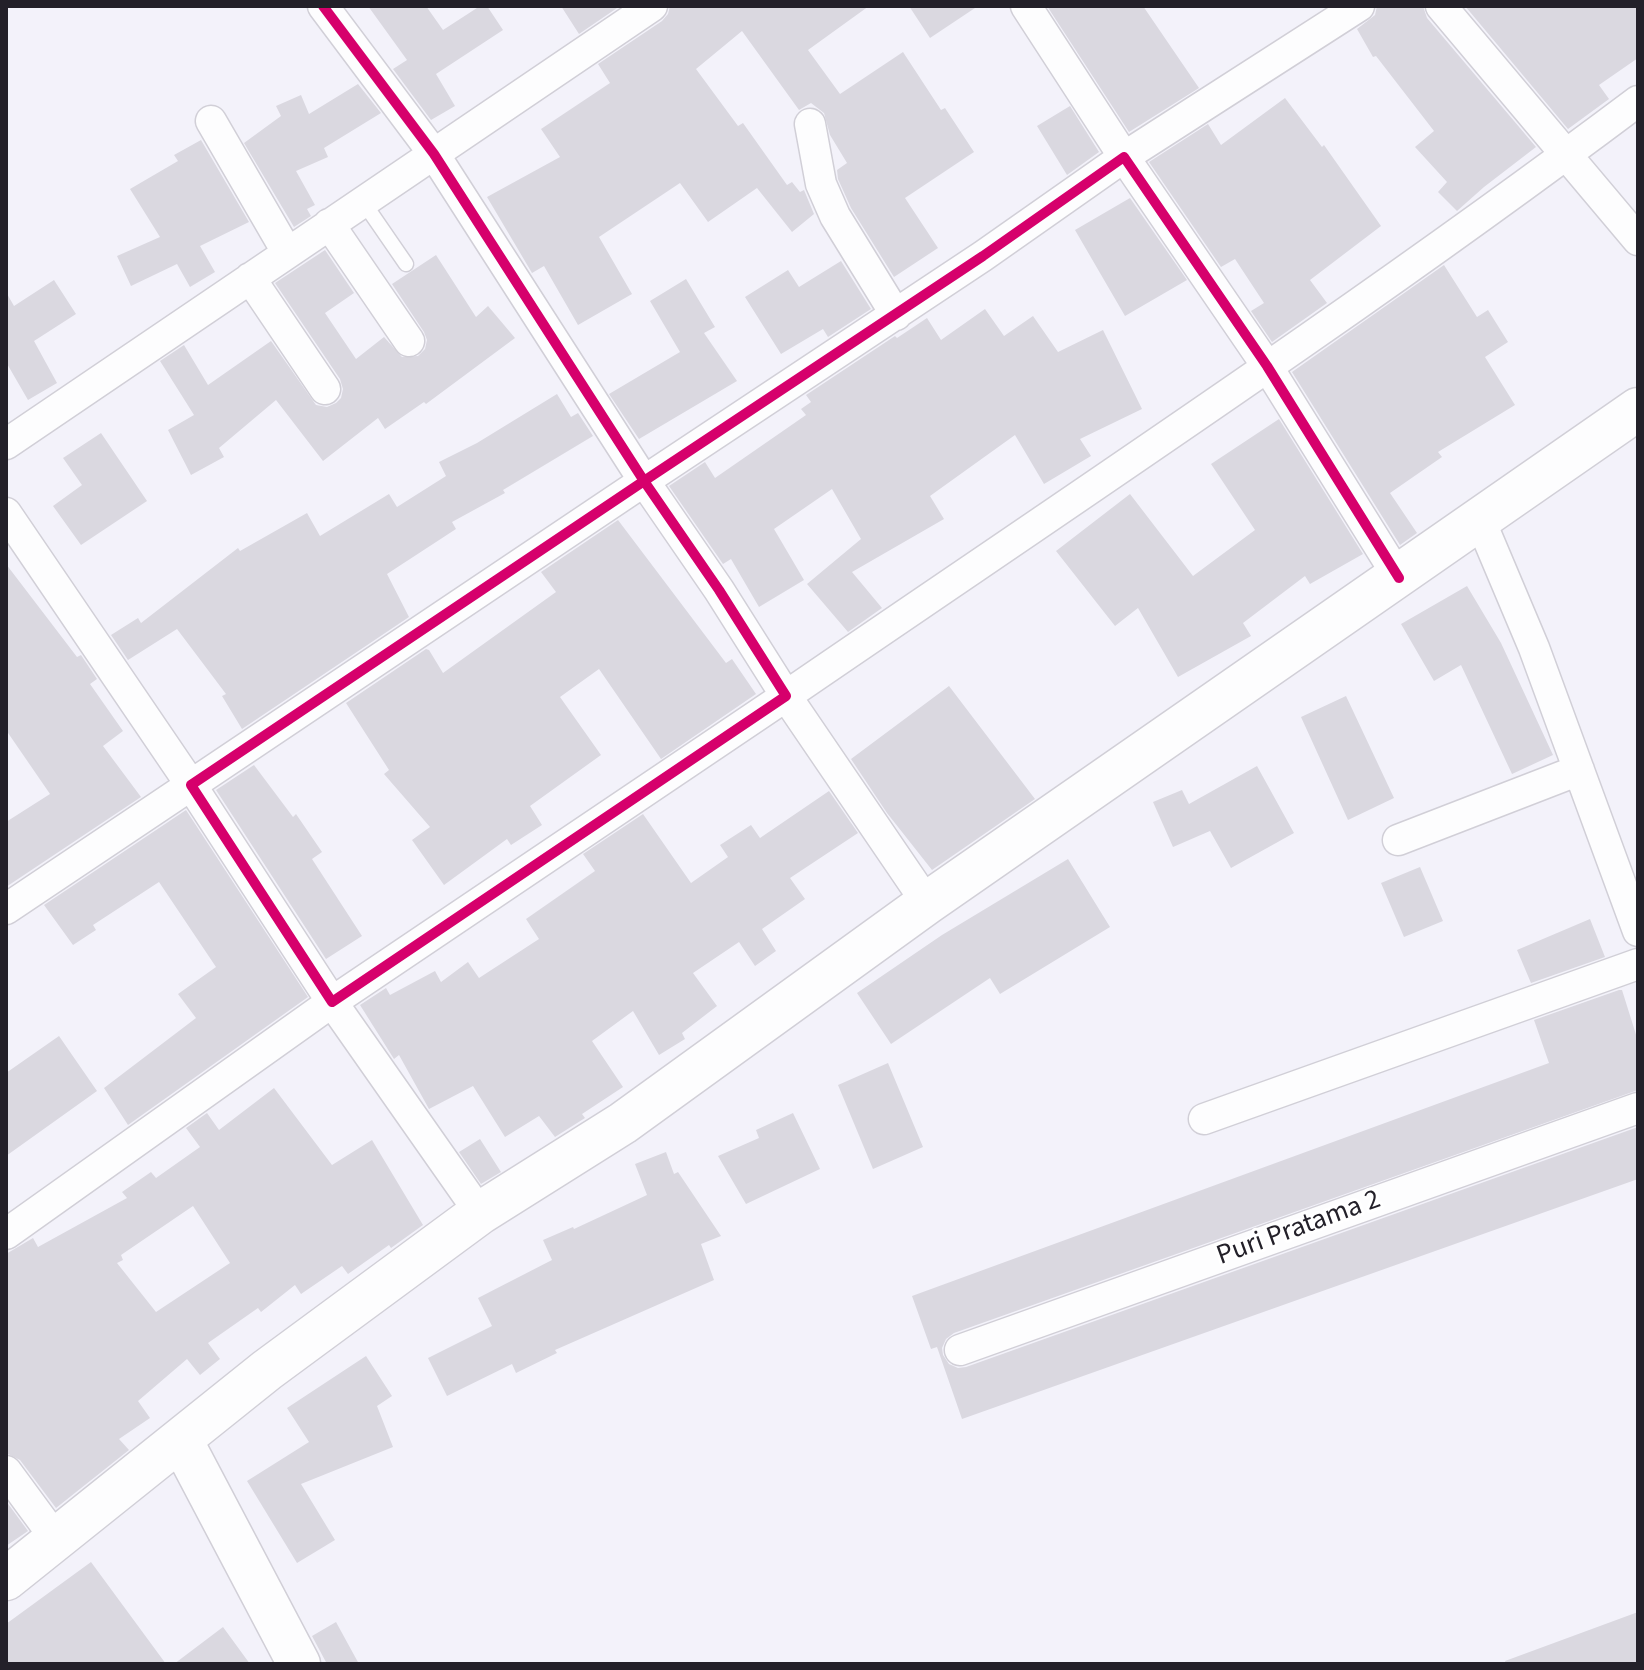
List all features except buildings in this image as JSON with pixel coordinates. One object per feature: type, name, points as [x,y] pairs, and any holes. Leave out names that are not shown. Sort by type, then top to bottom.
[{"type":"main road","points":[[6,1579],[339,1315],[480,1213],[623,1123],[927,903],[1399,578],[1638,409]]},
{"type":"main road","points":[[181,1440],[299,1664]]},
{"type":"street","points":[[323,6],[434,154],[644,481],[927,903]]},
{"type":"street","points":[[1026,6],[1124,157],[1267,366],[1399,578]]},
{"type":"street","points":[[6,909],[896,315],[1124,157],[1359,6]]},
{"type":"street","points":[[1441,6],[1638,240]]},
{"type":"street","points":[[6,444],[649,7]]},
{"type":"street","points":[[6,1234],[332,1002],[1267,366],[1638,101]]},
{"type":"street","points":[[211,121],[287,252]]},
{"type":"street","points":[[810,124],[821,184],[835,216],[896,315]]},
{"type":"street","points":[[329,224],[409,341]]},
{"type":"street","points":[[250,278],[325,389]]},
{"type":"street","points":[[6,513],[191,785],[332,1002],[480,1213]]},
{"type":"street","points":[[1480,520],[1534,648],[1638,931]]},
{"type":"street","points":[[1398,840],[1579,770]]},
{"type":"street","points":[[1204,1119],[1638,964]]},
{"type":"street","name":"Puri Pratama 2","points":[[960,1350],[1638,1108]]},
{"type":"street","points":[[6,1471],[56,1539]]},
{"type":"lane","points":[[364,203],[406,264]]},
{"type":"cycle path","points":[[323,6],[434,154],[644,481],[983,256],[1124,157],[1267,366],[1399,578]]},
{"type":"cycle path","points":[[644,481],[719,590],[786,696],[332,1002],[191,785],[644,481]]}]
